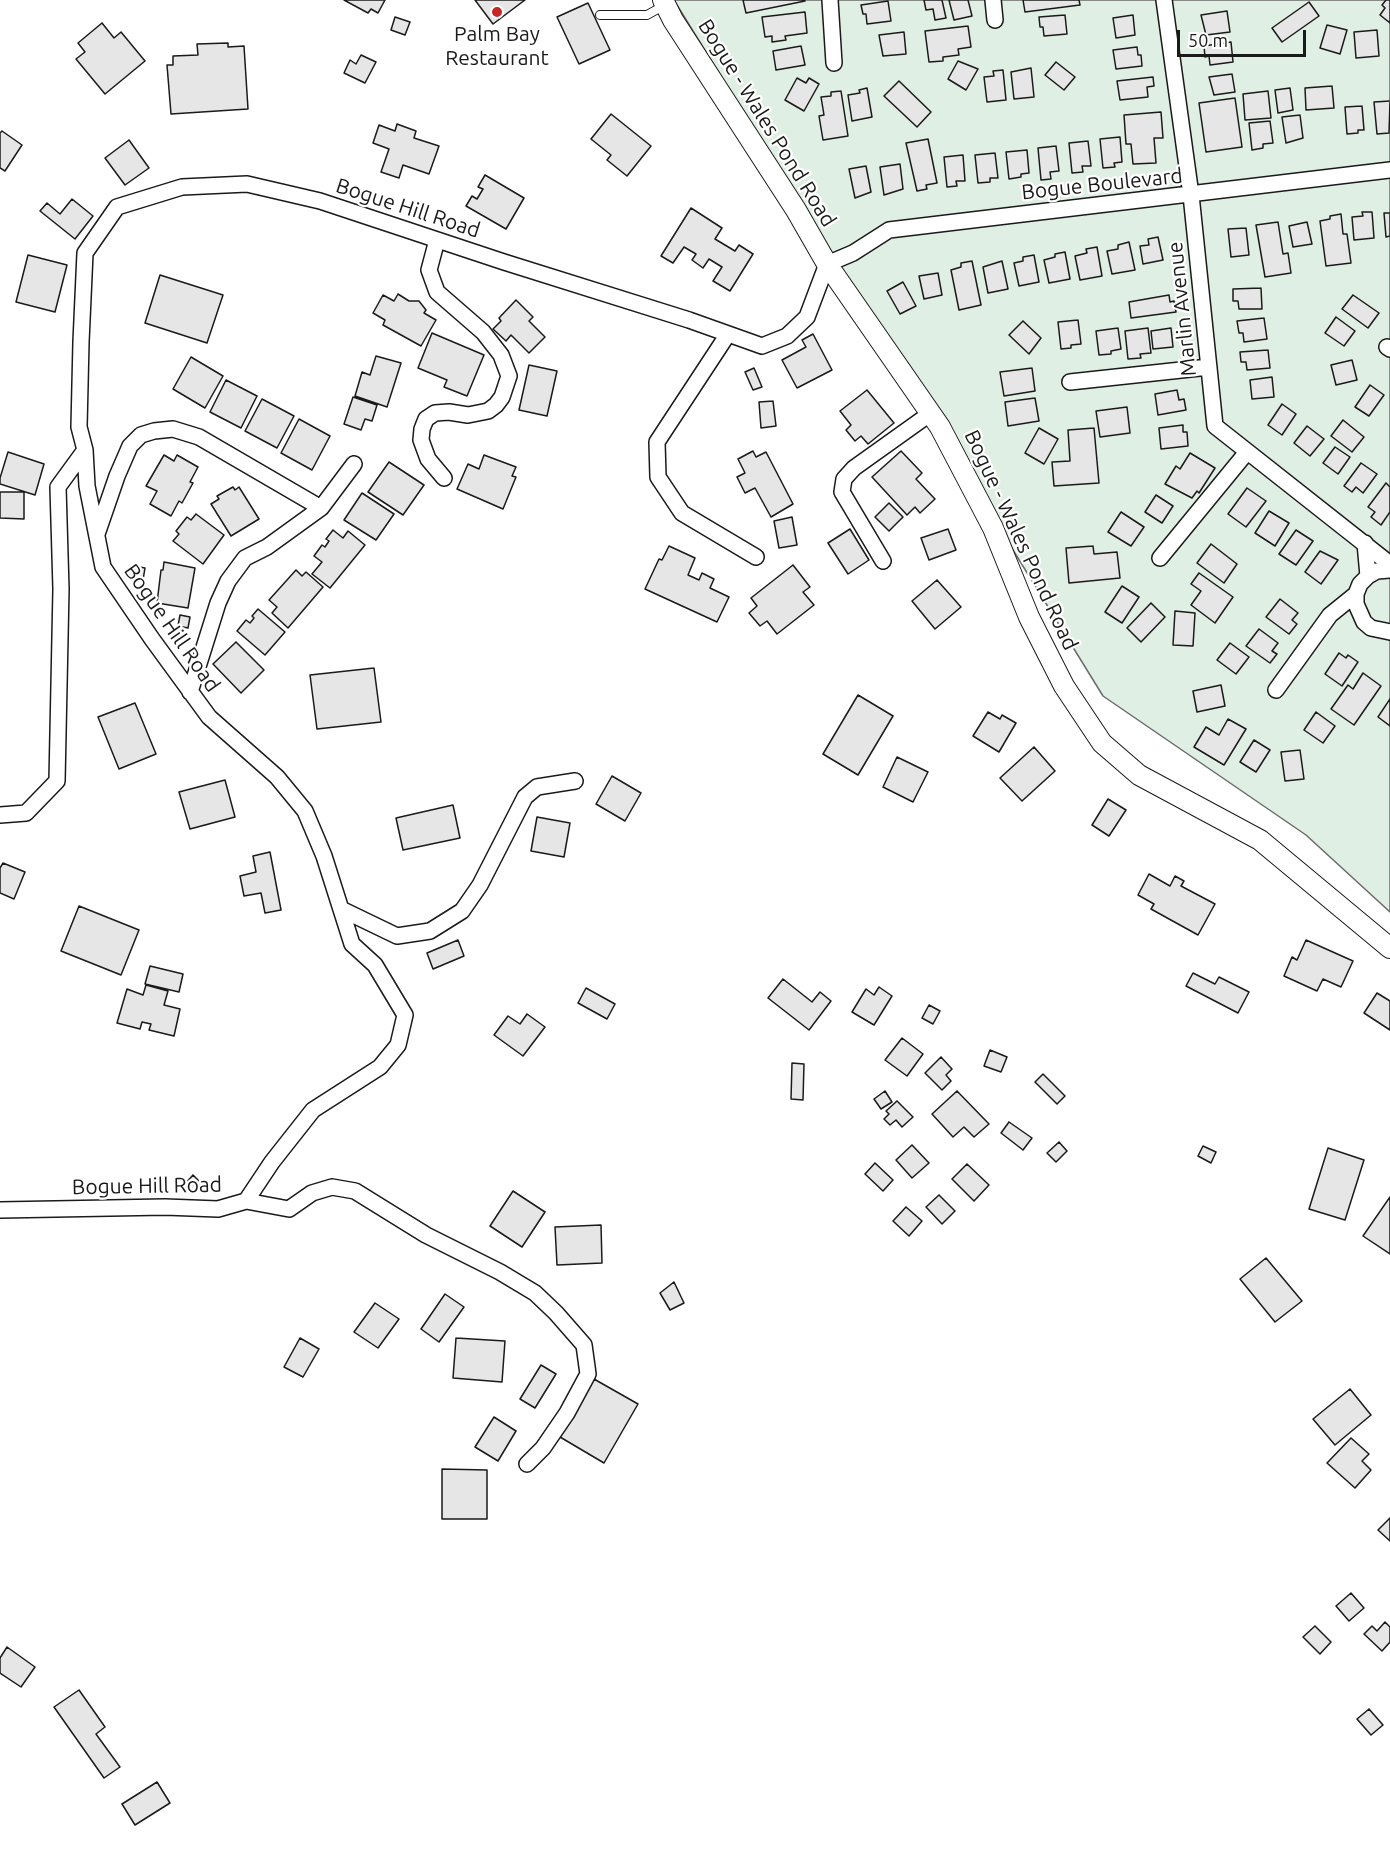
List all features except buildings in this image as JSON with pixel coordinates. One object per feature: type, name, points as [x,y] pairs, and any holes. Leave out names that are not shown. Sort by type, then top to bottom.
[{"type":"street","points":[[830,0],[834,63]]},
{"type":"street","points":[[993,0],[995,20]]},
{"type":"street","name":"Marlin Avenue","points":[[1164,0],[1191,195],[1215,426],[1390,564]]},
{"type":"street","name":"Bogue - Wales Pond Road","points":[[664,2],[673,20],[796,210],[827,264],[940,427],[993,528],[1029,617],[1064,687],[1102,743],[1139,775],[1260,840],[1390,948]]},
{"type":"street","name":"Bogue Boulevard","points":[[827,264],[853,253],[889,230],[1390,170]]},
{"type":"street","name":"Bogue Hill Road","points":[[0,1210],[165,1207],[218,1209],[246,1201],[272,1162],[313,1110],[380,1067],[398,1044],[405,1015],[375,965],[352,944],[324,855],[305,811],[277,777],[209,717],[103,567],[87,486],[85,450],[79,427],[85,253],[117,207],[182,187],[247,184],[320,201],[689,320],[762,346],[787,336],[807,317],[827,264]]},
{"type":"street","points":[[437,240],[429,270],[437,292],[483,332],[501,355],[509,376],[502,397],[488,411],[468,415],[449,412],[435,413],[426,419],[421,440],[428,459],[444,478]]},
{"type":"street","points":[[729,334],[657,442],[658,477],[682,513],[756,557]]},
{"type":"street","points":[[1070,382],[1209,367]]},
{"type":"street","points":[[883,561],[842,492],[844,479],[854,468],[931,413]]},
{"type":"street","points":[[97,534],[130,446],[141,435],[154,431],[173,429],[199,437],[321,508]]},
{"type":"street","points":[[0,815],[26,813],[57,781],[61,589],[58,487],[85,450]]},
{"type":"street","points":[[1160,558],[1247,452]]},
{"type":"street","points":[[190,692],[218,603],[228,581],[245,558],[267,547],[321,508],[354,464]]},
{"type":"street","points":[[1365,543],[1368,576]]},
{"type":"street","points":[[1389,633],[1371,628],[1359,615],[1356,594],[1360,584],[1368,576],[1377,571],[1390,570]]},
{"type":"street","points":[[1276,690],[1330,615],[1356,594]]},
{"type":"street","points":[[1330,615],[1359,615]]},
{"type":"street","points":[[341,909],[397,936],[430,931],[462,911],[490,868],[525,797],[537,787],[575,781]]},
{"type":"street","points":[[246,1201],[289,1209],[312,1193],[332,1187],[355,1191],[426,1235],[500,1272],[535,1293],[584,1345],[588,1374],[567,1413],[543,1448],[527,1464]]},
{"type":"lane","points":[[600,15],[647,15],[664,2]]},
{"type":"green space","points":[[674,0],[1390,0],[1390,912],[1306,835],[1103,696]]},
{"type":"place","name":"Palm Bay Restaurant","points":[[497,12]]}]
